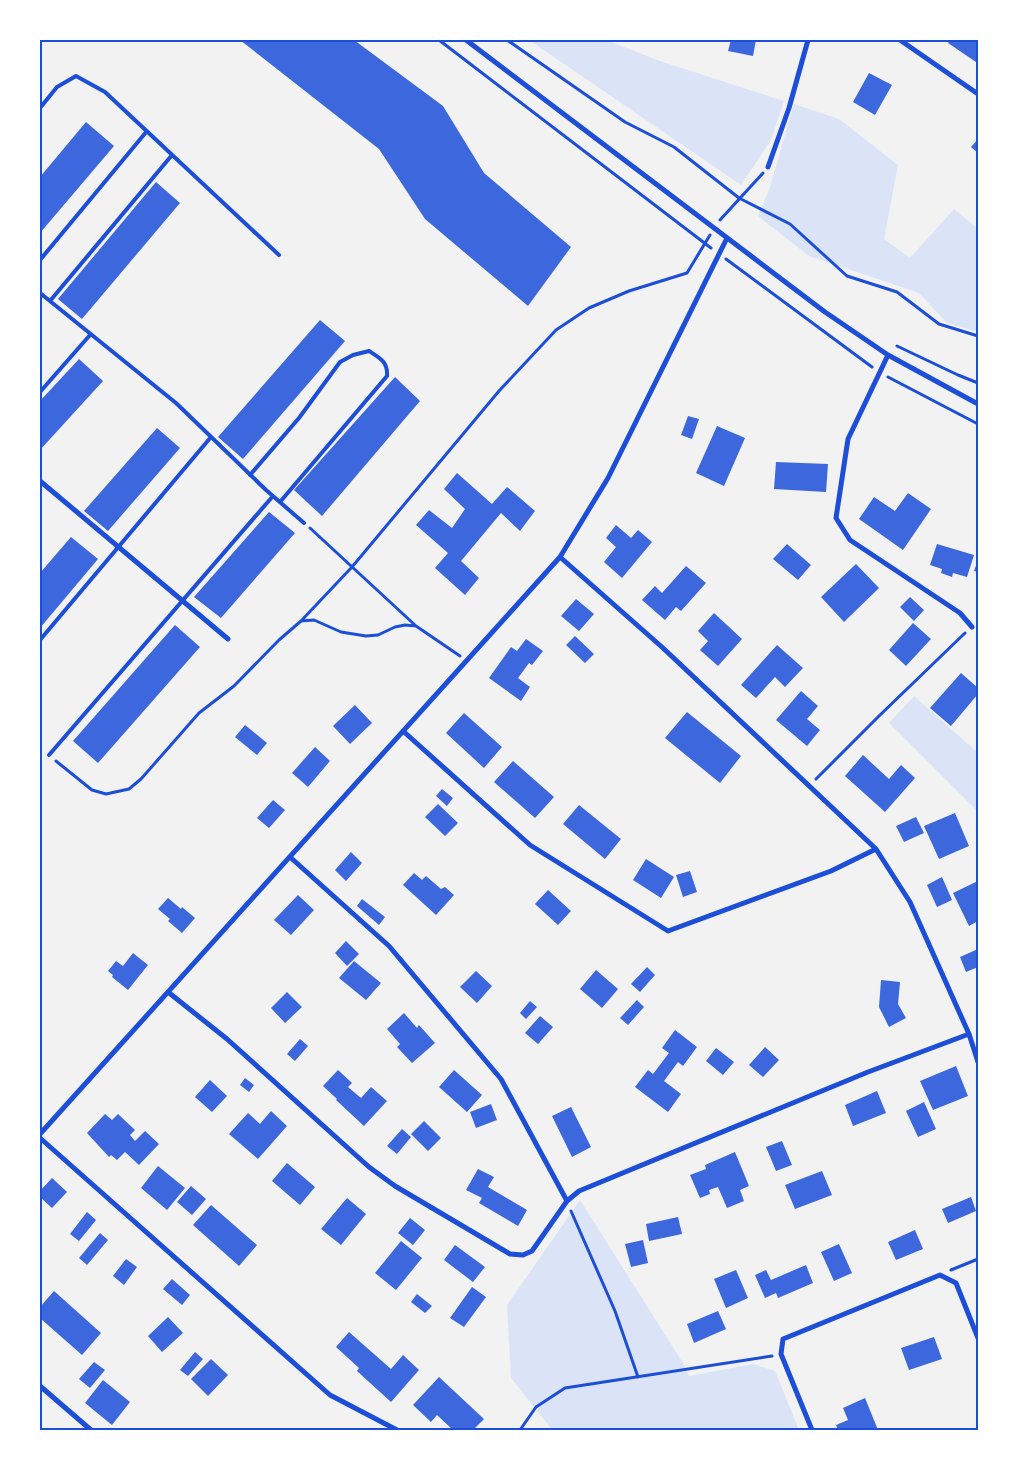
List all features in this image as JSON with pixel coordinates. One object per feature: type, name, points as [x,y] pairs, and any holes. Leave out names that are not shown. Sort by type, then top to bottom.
[{"type":"street","points":[[466,40],[825,312],[888,355],[978,404]]},
{"type":"street","points":[[768,167],[789,108],[808,40]]},
{"type":"street","points":[[900,40],[978,94]]},
{"type":"street","points":[[40,1134],[560,557],[608,478],[728,238]]},
{"type":"street","points":[[888,355],[848,439],[836,518],[850,540],[960,613],[972,626]]},
{"type":"street","points":[[40,481],[228,639]]},
{"type":"street","points":[[560,557],[663,648],[876,849],[910,902],[969,1034],[978,1062]]},
{"type":"street","points":[[403,730],[530,845],[668,931],[831,871],[876,849]]},
{"type":"street","points":[[290,857],[389,946],[501,1079],[566,1201]]},
{"type":"street","points":[[168,992],[227,1039],[369,1167],[395,1186],[510,1254],[523,1255],[532,1251],[566,1201],[578,1191],[868,1072],[969,1034]]},
{"type":"street","points":[[40,1138],[330,1395],[397,1430]]},
{"type":"street","points":[[812,1430],[781,1354],[783,1339],[940,1275],[956,1283],[978,1338]]},
{"type":"street","points":[[40,1386],[91,1430]]},
{"type":"lane","points":[[40,108],[57,87],[76,76],[105,92],[280,255]]},
{"type":"lane","points":[[40,260],[147,131]]},
{"type":"lane","points":[[50,302],[172,155]]},
{"type":"lane","points":[[40,293],[176,403],[250,475],[304,522]]},
{"type":"lane","points":[[40,392],[90,335]]},
{"type":"lane","points":[[250,475],[299,418],[340,362],[352,354],[369,351],[380,358],[388,368],[387,376],[280,502]]},
{"type":"lane","points":[[40,640],[211,437]]},
{"type":"lane","points":[[50,755],[184,602],[273,496]]},
{"type":"path","points":[[439,40],[719,254],[880,372],[978,424]]},
{"type":"path","points":[[507,40],[625,122],[674,147],[739,198],[790,224],[847,276],[897,292],[939,324],[978,336]]},
{"type":"path","points":[[50,755],[92,790],[106,794],[129,789],[141,779],[199,713],[234,686],[279,640],[301,621],[352,567],[499,392],[556,330],[589,308],[629,291],[687,273],[714,227],[768,167]]},
{"type":"path","points":[[896,346],[978,383]]},
{"type":"path","points":[[304,522],[416,626],[467,661]]},
{"type":"path","points":[[301,621],[314,620],[341,632],[366,636],[378,635],[395,627],[405,625],[416,626]]},
{"type":"path","points":[[810,785],[972,626]]},
{"type":"path","points":[[566,1201],[615,1312],[638,1377]]},
{"type":"path","points":[[940,1275],[978,1259]]},
{"type":"path","points":[[520,1430],[536,1407],[565,1388],[781,1354]]},
{"type":"shaded area","points":[[529,40],[606,40],[660,61],[784,101],[771,140],[741,185]]},
{"type":"shaded area","points":[[794,104],[839,119],[898,165],[884,239],[910,258],[954,209],[978,229],[978,332],[947,323],[919,293],[809,256],[758,216],[769,190]]},
{"type":"shaded area","points":[[914,696],[978,753],[978,812],[889,723]]},
{"type":"shaded area","points":[[580,1200],[683,1363],[689,1376],[753,1364],[775,1371],[799,1430],[550,1430],[550,1427],[511,1378],[507,1305]]},
{"type":"building","points":[[240,40],[354,40],[443,106],[484,173],[571,247],[528,306],[425,219],[379,149]]},
{"type":"building","points":[[731,40],[756,40],[753,56],[728,51]]},
{"type":"building","points":[[950,40],[978,40],[978,59],[976,62],[948,43]]},
{"type":"building","points":[[869,73],[892,85],[875,115],[853,102]]},
{"type":"building","points":[[86,122],[114,146],[40,233],[40,177]]},
{"type":"building","points":[[978,139],[978,153],[971,147]]},
{"type":"building","points":[[156,182],[180,203],[82,319],[58,299]]},
{"type":"building","points":[[320,320],[345,341],[243,459],[218,437]]},
{"type":"building","points":[[79,359],[103,381],[40,450],[40,401]]},
{"type":"building","points":[[395,377],[420,401],[322,516],[294,490]]},
{"type":"building","points":[[688,416],[699,419],[692,439],[681,435]]},
{"type":"building","points":[[717,426],[745,438],[724,486],[696,473]]},
{"type":"building","points":[[157,428],[180,448],[108,531],[84,511]]},
{"type":"building","points":[[776,462],[828,464],[826,492],[774,489]]},
{"type":"building","points":[[457,473],[492,504],[507,487],[535,511],[520,531],[501,513],[461,561],[479,578],[465,595],[435,568],[448,553],[416,525],[429,510],[452,528],[465,509],[444,489]]},
{"type":"building","points":[[908,493],[931,509],[903,550],[859,519],[874,497],[895,511]]},
{"type":"building","points":[[269,512],[295,533],[221,618],[194,597]]},
{"type":"building","points":[[616,525],[631,538],[638,530],[652,542],[622,578],[604,562],[616,547],[606,538]]},
{"type":"building","points":[[71,537],[98,559],[40,628],[40,573]]},
{"type":"building","points":[[787,544],[811,565],[798,580],[773,559]]},
{"type":"building","points":[[937,544],[974,555],[967,577],[953,573],[952,577],[941,573],[942,569],[930,565]]},
{"type":"building","points":[[978,560],[978,572],[974,571]]},
{"type":"building","points":[[856,564],[879,588],[844,622],[821,597]]},
{"type":"building","points":[[686,566],[706,583],[681,611],[676,607],[665,620],[642,600],[655,586],[662,593]]},
{"type":"building","points":[[910,597],[924,610],[914,621],[900,607]]},
{"type":"building","points":[[576,599],[594,614],[579,631],[561,616]]},
{"type":"building","points":[[714,613],[742,639],[718,666],[700,650],[708,641],[698,631]]},
{"type":"building","points":[[913,623],[931,639],[906,666],[889,650]]},
{"type":"building","points":[[175,625],[200,647],[98,763],[73,741]]},
{"type":"building","points":[[575,636],[594,654],[585,663],[566,645]]},
{"type":"building","points":[[526,639],[543,651],[532,665],[529,663],[518,678],[530,687],[521,701],[489,678],[511,647],[517,651]]},
{"type":"building","points":[[777,645],[803,668],[785,687],[775,677],[756,698],[741,685]]},
{"type":"building","points":[[961,673],[978,688],[978,694],[951,726],[930,708]]},
{"type":"building","points":[[801,691],[818,706],[807,719],[820,730],[807,746],[776,720]]},
{"type":"building","points":[[355,705],[372,723],[350,744],[333,726]]},
{"type":"building","points":[[687,712],[741,756],[720,783],[665,738]]},
{"type":"building","points":[[464,713],[502,747],[484,768],[446,733]]},
{"type":"building","points":[[245,725],[267,743],[257,755],[235,737]]},
{"type":"building","points":[[315,747],[330,761],[308,787],[292,773]]},
{"type":"building","points":[[863,755],[889,779],[901,765],[915,778],[885,812],[845,776]]},
{"type":"building","points":[[513,761],[554,797],[535,818],[494,782]]},
{"type":"building","points":[[442,789],[453,798],[447,806],[436,796]]},
{"type":"building","points":[[273,800],[285,810],[269,828],[257,818]]},
{"type":"building","points":[[438,804],[458,823],[445,836],[425,817]]},
{"type":"building","points":[[579,805],[621,839],[605,859],[563,824]]},
{"type":"building","points":[[955,813],[969,846],[939,859],[924,826]]},
{"type":"building","points":[[916,817],[924,833],[904,842],[896,826]]},
{"type":"building","points":[[351,852],[362,863],[346,881],[335,870]]},
{"type":"building","points":[[646,859],[674,877],[661,898],[633,880]]},
{"type":"building","points":[[690,871],[697,892],[683,897],[676,875]]},
{"type":"building","points":[[414,873],[422,880],[426,876],[441,889],[445,887],[454,895],[436,915],[403,885]]},
{"type":"building","points":[[942,877],[952,900],[937,907],[927,885]]},
{"type":"building","points":[[978,881],[978,921],[969,926],[953,893]]},
{"type":"building","points":[[548,890],[571,911],[558,925],[535,904]]},
{"type":"building","points":[[298,895],[314,910],[291,935],[274,920]]},
{"type":"building","points":[[168,898],[195,918],[182,933],[158,909]]},
{"type":"building","points":[[362,899],[385,917],[379,925],[357,906]]},
{"type":"building","points":[[346,941],[359,954],[347,966],[335,953]]},
{"type":"building","points":[[978,949],[978,967],[966,972],[960,957]]},
{"type":"building","points":[[133,953],[148,965],[128,990],[112,977],[113,975],[108,971],[116,961],[123,966]]},
{"type":"building","points":[[354,961],[381,983],[366,1000],[339,978]]},
{"type":"building","points":[[647,967],[655,975],[640,992],[631,984]]},
{"type":"building","points":[[596,970],[618,989],[602,1008],[580,989]]},
{"type":"building","points":[[476,971],[492,986],[477,1003],[460,987]]},
{"type":"building","points":[[881,980],[900,982],[898,1004],[906,1018],[889,1027],[879,1007]]},
{"type":"building","points":[[287,992],[302,1007],[285,1023],[271,1008]]},
{"type":"building","points":[[637,1000],[644,1007],[628,1025],[620,1018]]},
{"type":"building","points":[[530,1001],[537,1007],[526,1019],[520,1013]]},
{"type":"building","points":[[404,1013],[417,1028],[419,1025],[435,1043],[412,1063],[397,1047],[400,1044],[387,1029]]},
{"type":"building","points":[[540,1016],[553,1027],[538,1044],[525,1033]]},
{"type":"building","points":[[675,1030],[697,1047],[683,1066],[678,1062],[664,1081],[681,1094],[668,1112],[635,1087],[648,1070],[653,1074],[669,1053],[662,1048]]},
{"type":"building","points":[[300,1039],[308,1046],[295,1061],[287,1054]]},
{"type":"building","points":[[765,1047],[779,1060],[763,1077],[749,1065]]},
{"type":"building","points":[[716,1048],[734,1062],[723,1075],[706,1061]]},
{"type":"building","points":[[956,1066],[968,1096],[933,1110],[920,1081]]},
{"type":"building","points":[[338,1070],[352,1083],[348,1087],[361,1098],[371,1087],[387,1101],[364,1126],[323,1086]]},
{"type":"building","points":[[454,1070],[482,1095],[467,1112],[439,1087]]},
{"type":"building","points":[[245,1078],[254,1085],[249,1092],[240,1085]]},
{"type":"building","points":[[210,1080],[227,1096],[212,1112],[195,1097]]},
{"type":"building","points":[[877,1091],[886,1113],[853,1126],[845,1105]]},
{"type":"building","points":[[924,1102],[936,1129],[918,1137],[906,1111]]},
{"type":"building","points":[[491,1104],[497,1120],[476,1128],[470,1112]]},
{"type":"building","points":[[571,1107],[591,1147],[572,1157],[552,1116]]},
{"type":"building","points":[[271,1111],[287,1126],[258,1159],[229,1134],[248,1113],[260,1124]]},
{"type":"building","points":[[105,1114],[112,1120],[118,1114],[135,1130],[130,1135],[135,1141],[145,1131],[159,1144],[139,1165],[125,1152],[117,1160],[111,1155],[109,1157],[87,1133]]},
{"type":"building","points":[[424,1121],[441,1138],[428,1151],[411,1134]]},
{"type":"building","points":[[402,1129],[411,1137],[397,1154],[387,1146]]},
{"type":"building","points":[[782,1141],[792,1165],[776,1171],[766,1147]]},
{"type":"building","points":[[735,1152],[749,1186],[740,1190],[744,1201],[727,1208],[718,1187],[709,1190],[710,1194],[700,1198],[690,1175],[706,1169],[705,1165]]},
{"type":"building","points":[[287,1163],[315,1187],[300,1205],[272,1181]]},
{"type":"building","points":[[158,1166],[185,1188],[167,1210],[141,1188]]},
{"type":"building","points":[[478,1169],[494,1177],[488,1187],[527,1210],[518,1226],[479,1203],[482,1198],[466,1190]]},
{"type":"building","points":[[822,1171],[832,1195],[795,1209],[785,1185]]},
{"type":"building","points":[[52,1178],[67,1192],[52,1208],[40,1197],[40,1191]]},
{"type":"building","points":[[191,1186],[206,1199],[192,1215],[177,1202]]},
{"type":"building","points":[[971,1197],[976,1211],[948,1223],[942,1209]]},
{"type":"building","points":[[347,1198],[366,1214],[341,1245],[321,1229]]},
{"type":"building","points":[[211,1205],[257,1245],[239,1266],[193,1225]]},
{"type":"building","points":[[87,1212],[96,1220],[79,1241],[70,1234]]},
{"type":"building","points":[[678,1217],[682,1234],[649,1241],[646,1224]]},
{"type":"building","points":[[410,1218],[425,1230],[413,1245],[398,1233]]},
{"type":"building","points":[[915,1230],[923,1249],[896,1260],[888,1242]]},
{"type":"building","points":[[100,1233],[108,1240],[87,1265],[79,1258]]},
{"type":"building","points":[[643,1240],[648,1263],[631,1267],[625,1244]]},
{"type":"building","points":[[401,1241],[422,1258],[396,1290],[375,1273]]},
{"type":"building","points":[[839,1244],[852,1273],[834,1281],[821,1252]]},
{"type":"building","points":[[455,1245],[485,1267],[473,1282],[444,1260]]},
{"type":"building","points":[[126,1259],[137,1267],[124,1285],[113,1276]]},
{"type":"building","points":[[806,1265],[813,1283],[778,1298],[776,1293],[765,1298],[755,1275],[766,1270],[771,1280]]},
{"type":"building","points":[[736,1270],[748,1298],[726,1308],[714,1279]]},
{"type":"building","points":[[172,1279],[190,1295],[182,1305],[163,1289]]},
{"type":"building","points":[[472,1287],[486,1297],[464,1327],[450,1318]]},
{"type":"building","points":[[54,1291],[101,1333],[82,1355],[40,1318],[40,1307]]},
{"type":"building","points":[[417,1294],[432,1306],[425,1313],[411,1302]]},
{"type":"building","points":[[718,1311],[726,1329],[694,1343],[687,1324]]},
{"type":"building","points":[[168,1317],[183,1333],[162,1352],[148,1336]]},
{"type":"building","points":[[349,1332],[391,1369],[403,1355],[419,1370],[391,1402],[357,1371],[359,1368],[336,1347]]},
{"type":"building","points":[[934,1337],[942,1359],[909,1370],[901,1348]]},
{"type":"building","points":[[195,1352],[203,1359],[188,1376],[180,1370]]},
{"type":"building","points":[[211,1359],[228,1375],[208,1396],[191,1379]]},
{"type":"building","points":[[94,1362],[105,1370],[90,1388],[79,1379]]},
{"type":"building","points":[[439,1377],[484,1419],[473,1430],[453,1430],[437,1415],[431,1422],[413,1405]]},
{"type":"building","points":[[103,1380],[130,1402],[112,1425],[85,1403]]},
{"type":"building","points":[[865,1398],[878,1430],[838,1430],[836,1425],[848,1420],[843,1408]]}]
